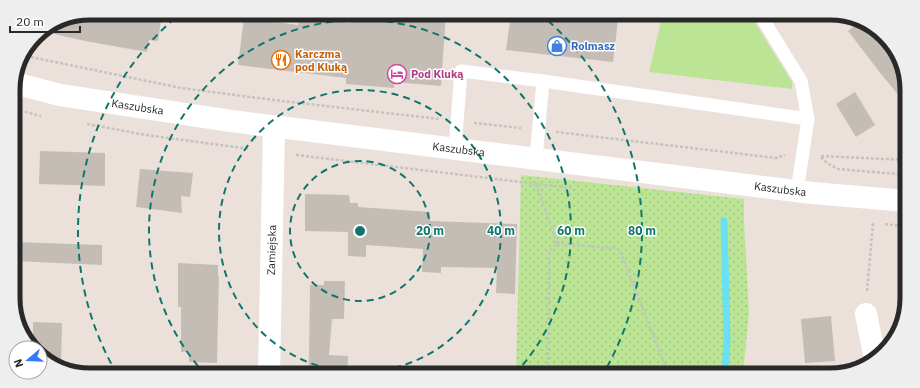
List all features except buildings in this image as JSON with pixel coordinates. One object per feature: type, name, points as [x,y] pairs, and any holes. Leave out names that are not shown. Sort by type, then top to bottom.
[{"type":"main road","name":"Kaszubska","points":[[20,85],[60,95],[231,121],[797,191],[900,200]]},
{"type":"main road","name":"Zamiejska","points":[[269,368],[274,126]]},
{"type":"main road","points":[[866,314],[874,353]]},
{"type":"lane","points":[[764,20],[802,81],[808,119],[797,191]]},
{"type":"lane","points":[[455,148],[461,71],[543,81],[808,119]]},
{"type":"lane","points":[[536,158],[543,81]]},
{"type":"path","points":[[28,57],[181,88],[274,100],[776,158],[789,153],[803,154]]},
{"type":"path","points":[[20,111],[46,117]]},
{"type":"path","points":[[84,124],[146,136],[254,149],[259,157],[288,159],[293,155],[536,184],[557,243]]},
{"type":"path","points":[[900,160],[819,156],[827,163],[838,169],[900,174]]},
{"type":"path","points":[[866,314],[873,223]]},
{"type":"path","points":[[548,368],[549,252],[557,243]]},
{"type":"path","points":[[557,243],[619,249],[666,368]]},
{"type":"green space","points":[[661,20],[753,20],[792,82],[792,89],[649,72]]},
{"type":"green space","points":[[521,175],[744,199],[749,312],[744,368],[516,368]]},
{"type":"waterway","points":[[724,221],[727,339],[725,368]]},
{"type":"place","name":"Rolmasz","points":[[557,46]]},
{"type":"place","name":"Karczma pod Kluką","points":[[281,60]]},
{"type":"place","name":"Pod Kluką","points":[[397,74]]}]
